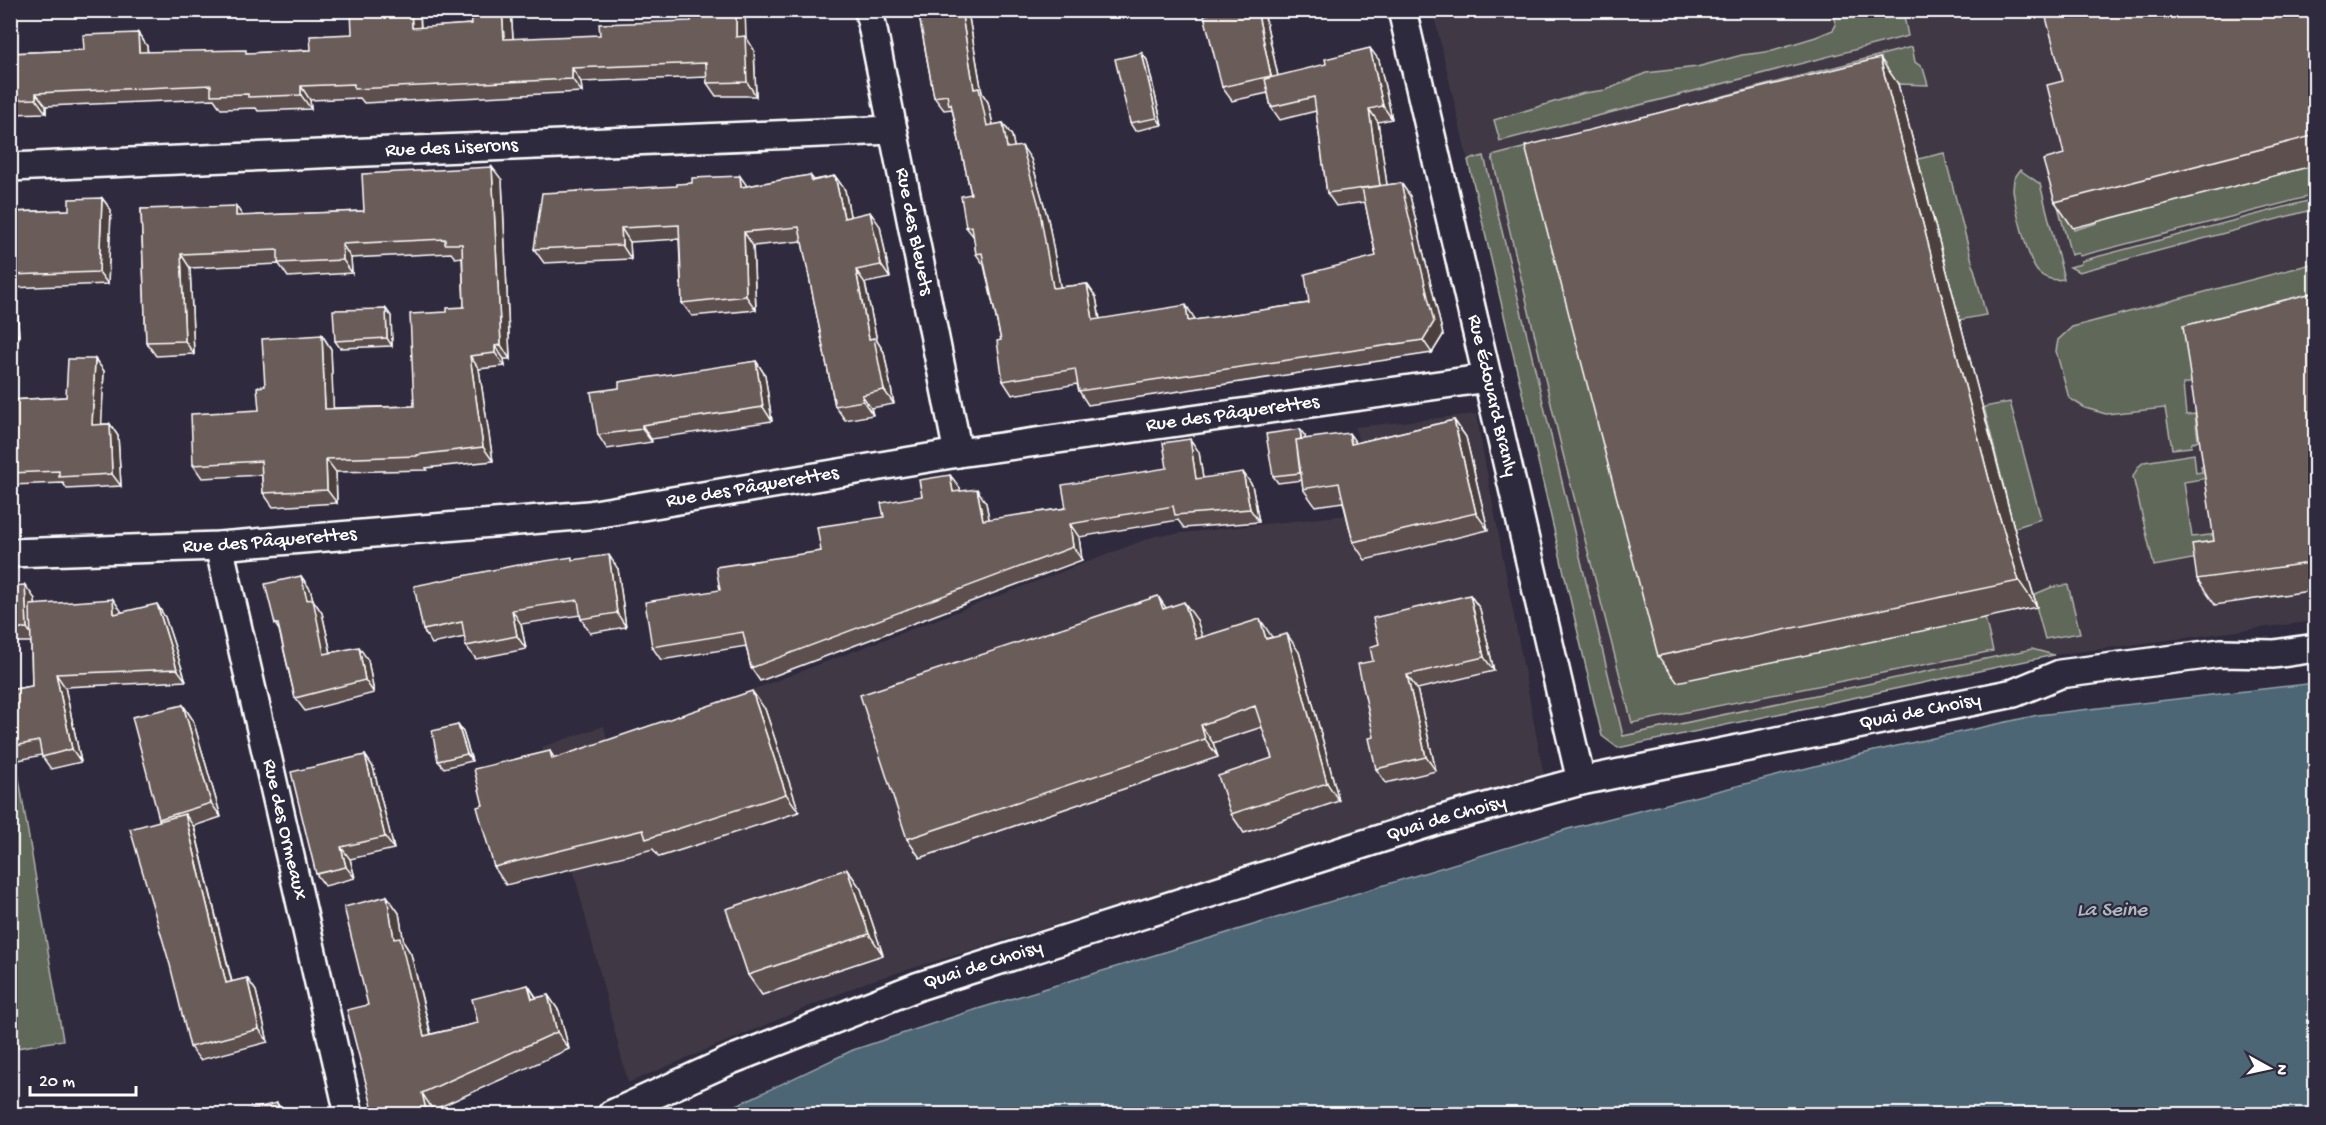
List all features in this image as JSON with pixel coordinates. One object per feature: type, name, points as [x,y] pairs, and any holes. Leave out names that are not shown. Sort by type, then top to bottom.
[{"type":"street","name":"Rue des Bleuets","points":[[869,10],[958,453]]},
{"type":"street","name":"Rue Édouard Branly","points":[[1402,10],[1581,781]]},
{"type":"street","name":"Rue des Liserons","points":[[10,167],[892,130]]},
{"type":"street","name":"Rue des Pâquerettes","points":[[10,553],[219,546],[589,515],[958,453],[1488,378]]},
{"type":"street","name":"Rue des Ormeaux","points":[[219,546],[349,1114]]},
{"type":"street","name":"Quai de Choisy","points":[[612,1114],[731,1060],[919,986],[1439,820],[1581,781],[2014,693],[2060,674],[2221,653],[2274,654],[2316,648]]},
{"type":"shaded area","points":[[1433,11],[2315,11],[2315,621],[2054,655],[1618,748],[1602,736]]},
{"type":"shaded area","points":[[1476,414],[1544,776],[867,982],[628,1083],[542,747],[604,726],[608,745],[1155,536],[1375,512],[1355,427]]},
{"type":"green space","points":[[1831,11],[1903,11],[1908,36],[1500,141],[1494,120],[1584,93],[1606,90],[1646,73],[1697,67],[1742,55],[1766,52],[1816,37],[1833,30],[1836,25]]},
{"type":"green space","points":[[1912,47],[1915,62],[1923,68],[1928,85],[1898,84],[1985,618],[1993,651],[1632,723],[1563,454],[1492,156]]},
{"type":"green space","points":[[2092,149],[2112,218],[2315,165],[2315,195],[2080,256],[2078,253],[2071,255],[2046,161]],"holes":[[[2084,179],[2097,223],[2074,230],[2061,186]]]},
{"type":"green space","points":[[1944,153],[1986,315],[1959,320],[1918,159]]},
{"type":"green space","points":[[1484,156],[1623,736],[2032,649],[2054,655],[1618,748],[1602,736],[1468,160]]},
{"type":"green space","points":[[2020,170],[2040,184],[2064,279],[2047,278],[2038,272],[2030,257],[2013,190],[2014,179]]},
{"type":"green space","points":[[2315,199],[2315,209],[2079,272],[2070,267],[2081,264],[2081,261]]},
{"type":"green space","points":[[2315,263],[2315,320],[2194,382],[2183,384],[2186,415],[2195,414],[2198,440],[2192,443],[2191,447],[2172,449],[2165,408],[2106,414],[2085,408],[2069,398],[2056,351],[2058,340],[2072,327]]},
{"type":"green space","points":[[2010,402],[2041,519],[2014,528],[1984,407]]},
{"type":"green space","points":[[2194,454],[2196,473],[2202,472],[2201,466],[2217,464],[2219,476],[2184,482],[2192,537],[2228,533],[2203,557],[2154,566],[2133,477],[2138,467],[2144,462]]},
{"type":"green space","points":[[2068,585],[2080,633],[2045,639],[2033,595],[2052,587]]},
{"type":"green space","points":[[17,767],[63,1040],[11,1049],[10,768]]},
{"type":"water","name":"La Seine","points":[[2315,683],[2315,1114],[718,1114],[853,1050],[971,1011],[1568,829],[1874,751],[2038,715]]},
{"type":"building","points":[[351,10],[411,10],[412,28],[472,24],[471,10],[502,10],[504,39],[600,35],[599,24],[691,21],[691,10],[736,10],[736,37],[745,36],[747,82],[707,83],[706,63],[572,68],[572,79],[354,89],[354,84],[301,86],[301,95],[248,97],[248,94],[211,95],[211,85],[36,93],[36,99],[10,100],[10,53],[84,50],[83,35],[138,33],[139,52],[246,50],[246,53],[311,50],[310,36],[352,34]]},
{"type":"building","points":[[918,10],[961,10],[974,89],[979,88],[987,126],[1003,123],[1007,148],[1022,146],[1039,206],[1053,288],[1087,284],[1093,320],[1186,305],[1188,321],[1309,303],[1305,274],[1376,256],[1362,188],[1401,183],[1434,322],[1423,340],[1079,391],[1075,369],[1003,381],[997,341],[1001,340],[982,253],[976,254],[972,226],[966,227],[961,196],[971,194],[951,104],[949,105],[947,95],[934,97]]},
{"type":"building","points":[[1223,10],[1257,10],[1271,76],[1222,87],[1204,15]]},
{"type":"building","points":[[2044,10],[2316,10],[2316,135],[2055,202],[2043,160],[2064,154],[2047,85],[2063,81]]},
{"type":"building","points":[[1370,48],[1383,106],[1369,109],[1380,186],[1327,193],[1314,97],[1271,107],[1265,79],[1326,64],[1325,59]]},
{"type":"building","points":[[1142,53],[1157,118],[1130,123],[1115,59]]},
{"type":"building","points":[[1880,58],[1995,502],[2019,581],[1658,656],[1525,146]]},
{"type":"building","points":[[492,167],[501,345],[495,346],[495,353],[470,356],[483,447],[417,456],[326,459],[327,490],[263,493],[261,461],[193,465],[191,414],[259,410],[257,387],[265,386],[262,339],[322,335],[325,409],[414,406],[410,314],[447,312],[447,308],[464,307],[462,244],[445,244],[445,239],[342,244],[343,260],[278,263],[278,250],[181,254],[185,341],[146,342],[141,209],[236,206],[236,216],[364,211],[362,174]]},
{"type":"building","points":[[810,175],[812,181],[835,176],[844,218],[870,212],[881,265],[856,270],[869,339],[874,338],[884,390],[862,395],[863,401],[835,406],[799,227],[744,232],[746,296],[682,303],[679,225],[621,228],[622,245],[534,249],[542,193],[677,186],[677,184],[692,183],[692,178],[740,176],[741,187]]},
{"type":"building","points":[[102,198],[99,272],[10,275],[10,212],[69,210],[69,199]]},
{"type":"building","points":[[2316,292],[2316,562],[2197,579],[2192,544],[2214,541],[2183,326]]},
{"type":"building","points":[[386,309],[387,338],[335,341],[333,310]]},
{"type":"building","points":[[68,359],[95,359],[92,425],[110,424],[112,474],[59,477],[59,471],[10,473],[10,400],[66,397]]},
{"type":"building","points":[[756,361],[763,407],[642,425],[642,429],[598,435],[591,392],[619,388],[619,382]]},
{"type":"building","points":[[1454,420],[1476,513],[1353,542],[1339,483],[1303,489],[1296,440],[1349,433],[1351,444]]},
{"type":"building","points":[[1300,429],[1301,439],[1296,440],[1300,473],[1273,476],[1266,434]]},
{"type":"building","points":[[1190,439],[1196,479],[1243,472],[1250,509],[1175,515],[1173,506],[1070,524],[1073,547],[751,668],[743,632],[652,647],[645,602],[720,590],[716,567],[821,551],[817,527],[884,517],[881,503],[922,496],[919,480],[950,475],[953,492],[977,489],[983,520],[1066,508],[1062,485],[1167,468],[1163,443]]},
{"type":"building","points":[[609,555],[617,613],[581,619],[578,600],[512,610],[517,636],[466,646],[462,622],[423,630],[414,586],[512,566],[572,557],[572,560]]},
{"type":"building","points":[[301,576],[307,600],[313,599],[324,654],[359,647],[365,680],[295,698],[278,624],[275,624],[265,584]]},
{"type":"building","points":[[25,585],[27,628],[10,629],[10,586]]},
{"type":"building","points":[[1470,595],[1484,657],[1407,675],[1426,757],[1376,769],[1369,738],[1374,737],[1358,664],[1373,661],[1370,647],[1379,644],[1373,618]]},
{"type":"building","points":[[1158,596],[1163,609],[1184,602],[1196,639],[1260,619],[1266,639],[1287,634],[1327,783],[1231,814],[1218,776],[1272,758],[1255,706],[1201,725],[1205,739],[907,839],[860,695]]},
{"type":"building","points":[[113,599],[114,614],[157,604],[177,669],[56,674],[72,749],[42,757],[39,741],[10,747],[10,690],[32,686],[30,605]]},
{"type":"building","points":[[752,691],[786,794],[646,839],[643,830],[494,867],[477,807],[483,805],[474,769],[550,751],[552,759]]},
{"type":"building","points":[[183,705],[211,803],[159,819],[132,717]]},
{"type":"building","points":[[458,725],[467,754],[438,761],[432,731]]},
{"type":"building","points":[[365,755],[385,837],[341,847],[346,867],[316,874],[291,772]]},
{"type":"building","points":[[185,814],[226,983],[247,978],[259,1029],[190,1047],[170,965],[130,829]]},
{"type":"building","points":[[847,869],[869,934],[748,975],[726,909]]},
{"type":"building","points":[[387,896],[394,939],[400,938],[424,1036],[478,1023],[472,999],[528,985],[532,999],[548,995],[557,1032],[422,1093],[427,1114],[374,1114],[347,1010],[368,1005],[344,907]]},
{"type":"building","points":[[277,1103],[280,1114],[233,1114]]}]
